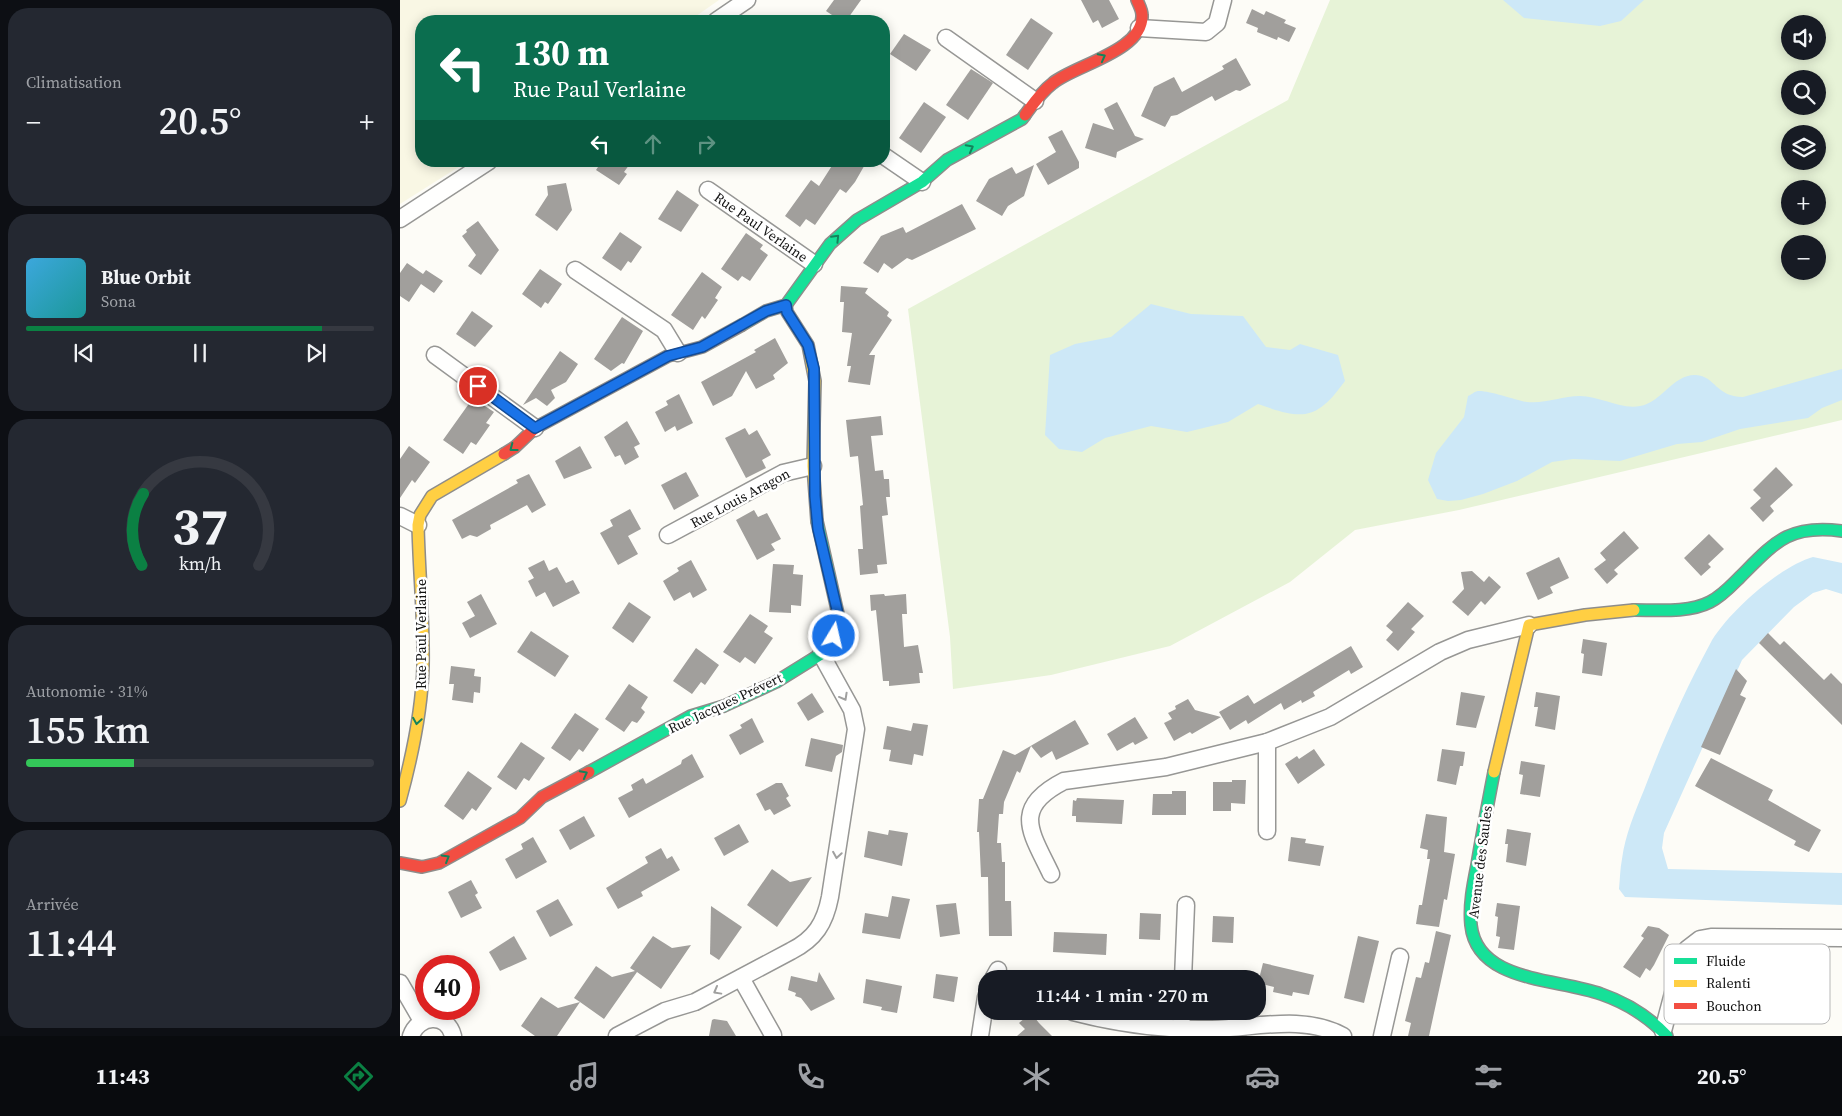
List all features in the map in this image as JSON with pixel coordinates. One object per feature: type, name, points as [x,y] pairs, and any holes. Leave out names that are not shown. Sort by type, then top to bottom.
[{"type":"street","points":[[725,15],[747,0]]},
{"type":"street","points":[[1137,0],[1142,14],[1139,28],[1206,32],[1217,23],[1222,0]]},
{"type":"street","name":"Rue Paul Verlaine","points":[[400,801],[414,744],[422,687],[423,636],[418,525],[420,515],[432,496],[515,447],[535,428],[668,356],[702,347],[766,311],[786,305],[830,244],[857,220],[922,182],[947,160],[1022,119],[1054,82],[1122,47],[1132,39],[1139,28]]},
{"type":"street","points":[[946,38],[1036,101]]},
{"type":"street","points":[[890,160],[922,182]]},
{"type":"street","points":[[400,219],[480,167]]},
{"type":"street","name":"Rue Paul Verlaine","points":[[708,190],[814,264]]},
{"type":"street","points":[[575,270],[664,330],[678,353]]},
{"type":"street","points":[[617,1036],[657,1015],[696,1002],[807,943],[820,927],[828,911],[856,728],[852,710],[821,654],[834,636],[838,614],[818,529],[813,466],[815,381],[812,357],[808,345],[787,312],[786,305]]},
{"type":"street","points":[[435,354],[535,428]]},
{"type":"street","name":"Rue Louis Aragon","points":[[668,535],[783,473],[813,466]]},
{"type":"street","points":[[400,516],[418,525]]},
{"type":"street","points":[[1051,874],[1029,829],[1029,820],[1040,798],[1050,788],[1064,781],[1166,766],[1268,742],[1330,717],[1440,652],[1468,640],[1529,625],[1617,611],[1704,605],[1730,588],[1773,545],[1787,534],[1806,528],[1821,527],[1842,531]]},
{"type":"street","name":"Avenue des Saules","points":[[1529,625],[1489,786],[1474,883],[1472,912],[1475,944],[1482,956],[1498,966],[1592,990],[1639,1012],[1665,1033]]},
{"type":"street","name":"Rue Jacques Prévert","points":[[400,862],[422,867],[438,863],[520,818],[542,797],[691,716],[724,706],[776,682],[821,654]]},
{"type":"street","points":[[1267,832],[1268,742]]},
{"type":"street","points":[[1183,970],[1186,905]]},
{"type":"street","points":[[1694,944],[1700,939],[1711,937],[1842,938]]},
{"type":"street","points":[[1382,1036],[1400,957]]},
{"type":"street","points":[[741,978],[773,1034]]},
{"type":"street","points":[[400,983],[422,1021]]},
{"type":"street","points":[[410,1036],[422,1021],[440,1020],[449,1027],[453,1036]]},
{"type":"street","points":[[980,1036],[982,1020]]},
{"type":"street","points":[[1109,1020],[1181,1032],[1298,1023],[1317,1026],[1343,1036]]},
{"type":"shaded area","points":[[400,0],[719,0],[698,15],[415,15],[415,167],[459,167],[400,204]]},
{"type":"green space","points":[[1330,0],[1842,0],[1842,420],[1459,510],[1355,530],[1290,582],[1170,646],[1051,675],[953,689],[950,637],[908,309],[1288,100]]},
{"type":"water","points":[[1503,0],[1644,0],[1621,21],[1600,26],[1524,18]]},
{"type":"water","points":[[1151,304],[1191,314],[1243,316],[1266,347],[1290,350],[1300,344],[1338,355],[1345,381],[1326,404],[1317,410],[1307,413],[1286,413],[1258,404],[1228,422],[1187,432],[1151,426],[1105,438],[1082,452],[1059,449],[1045,435],[1050,355],[1075,344],[1111,337]]},
{"type":"water","points":[[1842,369],[1842,400],[1822,408],[1808,418],[1740,429],[1702,442],[1677,444],[1620,461],[1573,459],[1552,462],[1517,481],[1461,500],[1448,501],[1437,499],[1428,480],[1436,453],[1464,417],[1468,396],[1477,391],[1527,402],[1580,396],[1633,407],[1647,404],[1680,379],[1688,376],[1702,376],[1727,394],[1743,397]]},
{"type":"water","points":[[1813,557],[1842,563],[1842,594],[1826,589],[1813,593],[1794,607],[1742,660],[1664,833],[1662,848],[1668,869],[1842,873],[1842,905],[1625,897],[1619,889],[1625,841],[1659,753],[1710,644],[1728,619],[1755,593],[1785,570]]},
{"type":"building","points":[[834,0],[861,0],[850,15],[832,15],[826,11]]},
{"type":"building","points":[[1081,0],[1109,0],[1119,19],[1102,28],[1098,20],[1093,23]]},
{"type":"building","points":[[1252,9],[1264,15],[1266,11],[1286,20],[1284,23],[1296,28],[1289,42],[1278,37],[1277,40],[1257,32],[1258,28],[1246,23]]},
{"type":"building","points":[[1031,18],[1053,33],[1028,70],[1006,55]]},
{"type":"building","points":[[904,34],[931,50],[916,71],[890,54]]},
{"type":"building","points":[[1236,58],[1251,85],[1240,91],[1236,90],[1215,101],[1212,96],[1177,115],[1171,116],[1165,127],[1141,116],[1154,87],[1174,77],[1182,92],[1224,69],[1222,66]]},
{"type":"building","points":[[971,69],[993,83],[968,120],[946,105]]},
{"type":"building","points":[[924,102],[946,117],[921,153],[899,138]]},
{"type":"building","points":[[1117,102],[1135,136],[1144,139],[1117,152],[1116,158],[1085,148],[1093,123],[1114,130],[1104,109]]},
{"type":"building","points":[[1062,130],[1079,162],[1079,168],[1048,185],[1036,164],[1056,152],[1048,137]]},
{"type":"building","points":[[1034,165],[1024,196],[1008,206],[1002,216],[976,201],[989,179],[1012,167],[1016,174]]},
{"type":"building","points":[[598,167],[628,167],[624,172],[627,174],[619,185],[596,170]]},
{"type":"building","points":[[831,167],[864,167],[846,193],[840,189],[815,225],[806,219],[800,227],[785,216],[811,180],[819,186]]},
{"type":"building","points":[[566,183],[572,210],[557,231],[535,215],[548,195],[547,186]]},
{"type":"building","points":[[677,190],[699,205],[681,232],[658,219]]},
{"type":"building","points":[[962,204],[976,229],[912,260],[907,258],[892,269],[884,263],[878,273],[863,263],[881,236],[903,227],[906,233]]},
{"type":"building","points":[[478,221],[499,250],[481,275],[468,266],[476,255],[462,236],[467,232],[466,230]]},
{"type":"building","points":[[620,232],[642,247],[631,263],[628,261],[621,271],[602,258]]},
{"type":"building","points":[[746,233],[763,245],[760,249],[768,255],[750,281],[742,276],[738,281],[721,269]]},
{"type":"building","points":[[407,263],[423,274],[426,270],[443,281],[434,293],[421,284],[409,302],[400,296],[400,273]]},
{"type":"building","points":[[540,269],[562,284],[548,304],[545,302],[541,308],[522,294]]},
{"type":"building","points":[[702,272],[722,287],[715,298],[718,300],[705,319],[702,316],[693,330],[671,315]]},
{"type":"building","points":[[841,286],[868,288],[865,293],[889,312],[887,316],[892,320],[869,355],[875,355],[870,385],[848,382],[851,366],[847,366],[852,333],[842,332],[844,302],[840,302]]},
{"type":"building","points":[[472,311],[493,326],[475,347],[456,334]]},
{"type":"building","points":[[622,317],[643,331],[624,364],[622,363],[611,371],[594,359]]},
{"type":"building","points":[[775,338],[788,363],[773,375],[775,379],[756,389],[746,371],[732,396],[713,406],[701,382],[756,352],[754,350]]},
{"type":"building","points":[[560,351],[578,364],[566,382],[551,390],[555,398],[547,406],[536,398],[523,405]]},
{"type":"building","points":[[679,394],[693,423],[677,431],[675,426],[665,432],[655,412],[668,405],[666,401]]},
{"type":"building","points":[[473,398],[494,412],[486,423],[490,425],[476,445],[471,442],[463,454],[443,440]]},
{"type":"building","points":[[881,416],[883,435],[871,436],[875,471],[883,470],[884,479],[889,479],[890,497],[886,497],[888,515],[882,516],[887,564],[877,565],[878,573],[860,575],[858,549],[863,549],[860,506],[863,505],[858,456],[850,457],[846,420]]},
{"type":"building","points":[[627,421],[640,444],[634,447],[639,457],[625,465],[620,455],[615,457],[604,437]]},
{"type":"building","points":[[745,428],[749,435],[757,430],[771,455],[762,460],[766,468],[746,478],[725,438]]},
{"type":"building","points":[[409,446],[430,462],[415,483],[412,480],[400,498],[400,459]]},
{"type":"building","points":[[580,446],[592,468],[564,479],[555,461]]},
{"type":"building","points":[[1776,467],[1793,485],[1770,506],[1774,511],[1763,522],[1750,508],[1761,498],[1753,490]]},
{"type":"building","points":[[686,472],[699,496],[674,510],[661,485]]},
{"type":"building","points":[[529,474],[546,505],[532,513],[527,505],[490,525],[491,529],[477,537],[470,535],[462,539],[452,520],[518,483],[516,480]]},
{"type":"building","points":[[630,509],[641,529],[628,536],[638,554],[618,565],[600,533],[613,526],[610,520]]},
{"type":"building","points":[[754,510],[758,517],[767,513],[781,539],[771,544],[775,550],[757,560],[736,520]]},
{"type":"building","points":[[1624,531],[1639,548],[1614,570],[1618,574],[1607,584],[1594,569],[1606,560],[1600,553]]},
{"type":"building","points":[[1709,534],[1724,549],[1708,564],[1711,567],[1701,576],[1684,558]]},
{"type":"building","points":[[1559,557],[1569,578],[1550,587],[1553,593],[1538,600],[1526,573]]},
{"type":"building","points":[[544,560],[549,571],[557,567],[566,583],[573,580],[580,593],[553,607],[545,592],[536,597],[528,581],[534,578],[528,568]]},
{"type":"building","points":[[691,560],[707,590],[693,598],[690,592],[674,601],[663,581],[679,571],[677,568]]},
{"type":"building","points":[[773,564],[794,565],[793,574],[803,575],[801,606],[791,605],[791,613],[769,612]]},
{"type":"building","points":[[1472,571],[1484,582],[1489,576],[1501,587],[1485,605],[1481,601],[1468,616],[1452,602],[1464,589],[1461,572]]},
{"type":"building","points":[[481,594],[497,624],[470,638],[462,623],[475,616],[467,602]]},
{"type":"building","points":[[884,594],[885,596],[906,594],[907,614],[902,614],[904,647],[918,645],[923,673],[919,673],[920,683],[889,686],[889,681],[883,681],[876,610],[871,611],[870,595]]},
{"type":"building","points":[[629,602],[651,617],[633,643],[612,628]]},
{"type":"building","points":[[1408,602],[1424,616],[1411,629],[1415,632],[1398,651],[1386,640],[1393,632],[1386,626]]},
{"type":"building","points":[[750,614],[768,626],[764,632],[773,638],[755,664],[745,657],[740,663],[723,652]]},
{"type":"building","points":[[531,631],[569,656],[555,677],[517,652]]},
{"type":"building","points":[[1768,633],[1780,645],[1784,641],[1824,680],[1831,673],[1842,684],[1842,725],[1759,643]]},
{"type":"building","points":[[1583,639],[1607,643],[1602,676],[1582,673],[1584,654],[1581,653]]},
{"type":"building","points":[[1351,646],[1363,667],[1351,674],[1349,670],[1313,692],[1315,696],[1302,703],[1301,700],[1284,710],[1281,703],[1248,724],[1246,720],[1230,730],[1219,712],[1248,695],[1254,704]]},
{"type":"building","points":[[696,648],[719,665],[705,685],[701,682],[692,694],[673,681]]},
{"type":"building","points":[[451,666],[475,669],[474,676],[481,677],[480,693],[474,692],[473,703],[452,700],[454,684],[449,684]]},
{"type":"building","points":[[1736,669],[1747,681],[1740,695],[1746,698],[1720,755],[1701,747]]},
{"type":"building","points":[[629,684],[648,697],[641,708],[645,712],[641,718],[637,723],[632,721],[624,732],[605,719]]},
{"type":"building","points":[[1461,692],[1485,696],[1476,728],[1456,725]]},
{"type":"building","points":[[1536,692],[1560,696],[1555,730],[1535,726],[1538,707],[1534,707]]},
{"type":"building","points":[[812,693],[824,712],[808,721],[797,703]]},
{"type":"building","points":[[1188,699],[1195,710],[1221,717],[1192,734],[1190,732],[1174,741],[1164,723],[1172,719],[1168,713],[1176,709],[1175,706]]},
{"type":"building","points":[[575,713],[599,729],[583,752],[579,749],[570,761],[551,748]]},
{"type":"building","points":[[1135,717],[1148,738],[1135,745],[1133,742],[1117,751],[1107,734]]},
{"type":"building","points":[[752,718],[764,742],[740,755],[729,735],[742,728],[740,725]]},
{"type":"building","points":[[1075,720],[1089,744],[1056,760],[1052,751],[1041,758],[1031,746],[1020,773],[1017,771],[1004,802],[1003,814],[999,814],[997,843],[1001,843],[1002,862],[1005,862],[1005,901],[1011,901],[1012,936],[989,936],[988,877],[981,877],[979,832],[977,832],[979,799],[983,799],[1003,750],[1015,755]]},
{"type":"building","points":[[913,723],[928,725],[923,756],[914,754],[912,765],[889,761],[891,750],[883,749],[887,726],[911,731]]},
{"type":"building","points":[[811,738],[843,745],[842,752],[836,756],[832,772],[805,766]]},
{"type":"building","points":[[521,742],[545,758],[529,781],[524,778],[516,790],[497,777]]},
{"type":"building","points":[[1314,749],[1325,765],[1298,784],[1285,764],[1297,756],[1299,759]]},
{"type":"building","points":[[1442,749],[1465,752],[1463,766],[1460,766],[1456,785],[1437,781]]},
{"type":"building","points":[[692,754],[704,777],[629,818],[618,798],[633,790],[631,785],[643,778],[646,784],[681,764],[682,760]]},
{"type":"building","points":[[1711,758],[1773,790],[1768,800],[1821,830],[1809,852],[1794,845],[1796,841],[1695,786]]},
{"type":"building","points":[[1521,761],[1545,765],[1540,797],[1520,794],[1523,775],[1519,774]]},
{"type":"building","points":[[468,771],[492,788],[476,811],[472,808],[463,820],[444,806]]},
{"type":"building","points":[[1232,780],[1246,780],[1245,804],[1231,803],[1231,811],[1213,811],[1213,782],[1232,782]]},
{"type":"building","points":[[776,783],[782,783],[789,796],[786,798],[791,806],[774,815],[770,809],[765,811],[756,794]]},
{"type":"building","points":[[1172,791],[1186,791],[1186,815],[1152,815],[1153,794],[1172,794]]},
{"type":"building","points":[[1077,798],[1124,800],[1122,824],[1076,822],[1076,816],[1072,816],[1073,800],[1076,801]]},
{"type":"building","points":[[1426,814],[1447,817],[1444,852],[1455,854],[1447,900],[1444,899],[1439,927],[1416,924],[1419,905],[1422,905],[1430,859],[1427,859],[1428,850],[1420,848]]},
{"type":"building","points":[[584,816],[595,836],[570,850],[559,830]]},
{"type":"building","points":[[739,824],[749,842],[724,856],[714,838]]},
{"type":"building","points":[[1507,829],[1531,833],[1526,866],[1506,862],[1508,844],[1505,844]]},
{"type":"building","points":[[889,830],[908,833],[902,866],[864,857],[868,831],[888,835]]},
{"type":"building","points":[[533,837],[547,862],[516,879],[505,859],[523,849],[521,844]]},
{"type":"building","points":[[1291,837],[1306,839],[1305,843],[1324,846],[1320,866],[1288,861]]},
{"type":"building","points":[[661,848],[667,859],[672,856],[680,870],[641,892],[643,896],[618,909],[606,888],[648,863],[645,857]]},
{"type":"building","points":[[772,869],[790,882],[812,877],[777,927],[747,905]]},
{"type":"building","points":[[471,880],[478,893],[475,895],[482,908],[461,918],[448,892]]},
{"type":"building","points":[[892,896],[910,899],[900,939],[862,933],[865,913],[888,917]]},
{"type":"building","points":[[558,899],[573,925],[550,937],[536,911]]},
{"type":"building","points":[[956,903],[960,934],[940,937],[936,905]]},
{"type":"building","points":[[1497,903],[1520,906],[1514,950],[1498,948],[1500,937],[1496,936],[1498,917],[1495,916]]},
{"type":"building","points":[[711,906],[742,927],[719,960],[710,954]]},
{"type":"building","points":[[1140,913],[1161,914],[1160,940],[1139,939]]},
{"type":"building","points":[[1213,916],[1234,917],[1233,943],[1212,942]]},
{"type":"building","points":[[1648,926],[1659,928],[1669,935],[1650,971],[1646,968],[1640,978],[1623,967],[1644,938],[1641,936]]},
{"type":"building","points":[[1436,931],[1451,935],[1429,1036],[1408,1036],[1411,1023],[1405,1021],[1416,977],[1421,978],[1425,962],[1429,963]]},
{"type":"building","points":[[1054,932],[1107,934],[1106,955],[1053,952]]},
{"type":"building","points":[[514,936],[527,959],[500,971],[489,952]]},
{"type":"building","points":[[653,936],[672,948],[691,945],[661,989],[637,972],[604,1019],[574,998],[596,966],[612,977],[635,971],[630,968]]},
{"type":"building","points":[[1358,936],[1379,941],[1364,1003],[1344,998]]},
{"type":"building","points":[[1263,963],[1314,975],[1309,995],[1293,992],[1292,996],[1273,992],[1274,987],[1266,985],[1266,970],[1261,970]]},
{"type":"building","points":[[819,972],[835,999],[811,1011],[801,998],[795,996],[796,993],[788,990],[791,976],[817,982]]},
{"type":"building","points":[[936,974],[958,977],[954,1002],[933,998]]},
{"type":"building","points":[[866,979],[902,986],[897,1013],[881,1010],[882,1007],[863,1003]]},
{"type":"building","points":[[541,997],[558,1008],[580,1002],[557,1036],[535,1036],[521,1026]]},
{"type":"building","points":[[712,1020],[727,1021],[736,1036],[709,1036]]},
{"type":"building","points":[[1023,1020],[1037,1020],[1052,1036],[1017,1036],[1025,1029],[1019,1023]]},
{"type":"traffic: fast","points":[[742,325],[766,311],[786,305],[830,244],[857,220],[922,182],[947,160],[1022,119],[1025,115]]},
{"type":"traffic: fast","points":[[589,772],[691,716],[724,706],[776,682],[821,654],[834,636],[838,614],[817,521]]},
{"type":"traffic: fast","points":[[1634,610],[1673,610],[1702,606],[1722,594],[1763,554],[1784,538],[1809,530],[1842,531]]},
{"type":"traffic: fast","points":[[1494,772],[1471,902],[1471,925],[1477,944],[1488,958],[1503,968],[1522,975],[1601,994],[1645,1016],[1667,1036]]},
{"type":"traffic: slow","points":[[786,305],[787,312],[808,345],[815,381],[813,466],[817,521]]},
{"type":"traffic: slow","points":[[400,801],[409,768],[421,700],[423,631],[418,525],[420,515],[432,496],[504,454]]},
{"type":"traffic: slow","points":[[1494,772],[1529,625],[1585,615],[1634,610]]},
{"type":"traffic: jam","points":[[1025,115],[1041,94],[1053,83],[1063,76],[1121,48],[1132,38],[1140,28],[1142,15],[1137,0]]},
{"type":"traffic: jam","points":[[504,454],[515,447],[535,428],[668,356],[702,347],[742,325]]},
{"type":"traffic: jam","points":[[400,863],[422,867],[439,863],[520,818],[542,797],[589,772]]},
{"type":"route","points":[[478,386],[535,428],[668,356],[702,347],[766,311],[786,305],[787,312],[808,345],[814,369],[813,466],[815,496],[818,529],[838,614],[834,636]]}]
